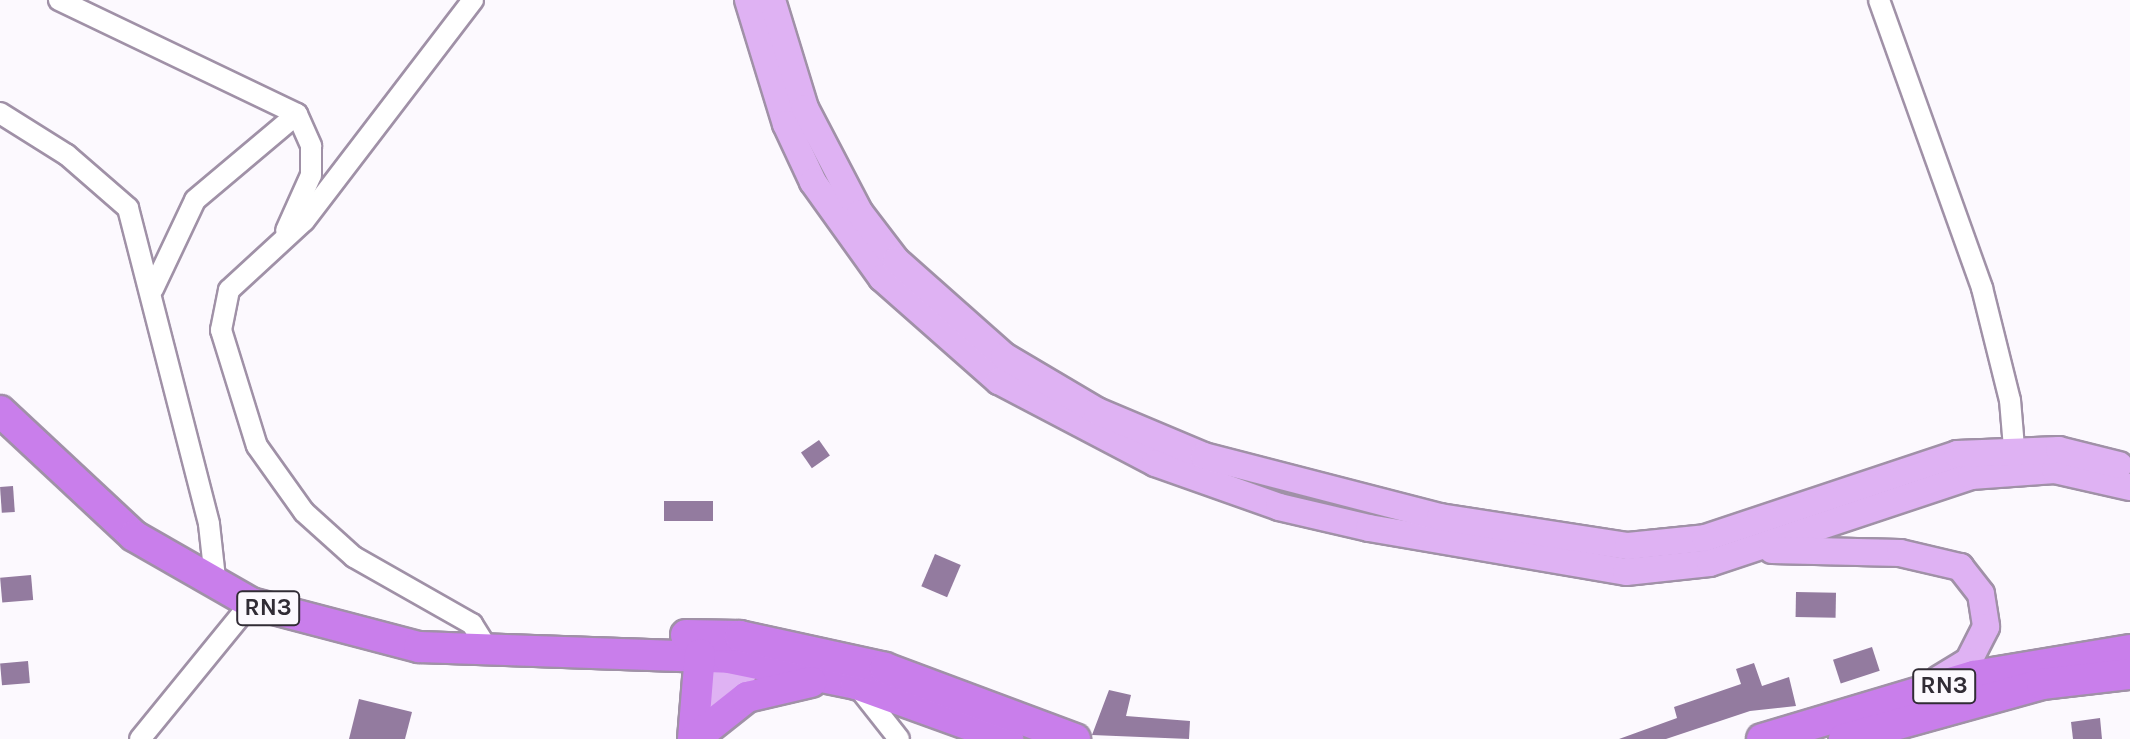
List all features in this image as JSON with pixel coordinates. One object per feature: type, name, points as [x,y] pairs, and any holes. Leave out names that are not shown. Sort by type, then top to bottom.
[{"type":"highway","name":"RN3","points":[[0,411],[134,536],[216,587],[251,603],[406,644],[490,653],[598,649],[737,650],[996,725],[1075,739]]},
{"type":"highway","name":"RN3","points":[[598,649],[646,637],[885,668],[996,725]]},
{"type":"highway","points":[[694,739],[737,650]]},
{"type":"highway","name":"RN3","points":[[1762,739],[2038,661],[2130,650]]},
{"type":"highway","name":"RN3","points":[[1844,739],[2042,684],[2130,674]]},
{"type":"highway","points":[[694,739],[747,697],[780,685],[852,683]]},
{"type":"main road","points":[[748,0],[786,124],[845,233],[936,332],[1041,407],[1155,463],[1279,507],[1397,535],[1626,572],[1796,549],[1900,553],[1960,567],[1986,610],[1981,647],[1956,671],[1893,702]]},
{"type":"main road","points":[[772,0],[805,108],[860,213],[896,260],[1004,356],[1097,411],[1204,456],[1440,517],[1577,542],[1653,546],[1731,531],[1918,463],[2014,448],[2130,468]]},
{"type":"main road","points":[[1710,563],[1971,476],[2055,470],[2130,487]]},
{"type":"main road","points":[[694,739],[737,650]]},
{"type":"street","points":[[59,0],[297,114],[311,146],[311,175],[281,242]]},
{"type":"street","points":[[473,0],[281,242],[229,290],[221,330],[257,446],[304,512],[354,557],[472,624],[490,653]]},
{"type":"street","points":[[1879,0],[1982,288],[2010,400],[2014,448]]},
{"type":"street","points":[[0,113],[67,155],[128,208],[153,289],[218,560],[216,587]]},
{"type":"street","points":[[153,289],[195,200],[297,114]]},
{"type":"street","points":[[140,739],[251,603]]},
{"type":"street","points":[[852,683],[899,739]]},
{"type":"building","points":[[819,440],[830,456],[812,468],[801,453]]},
{"type":"building","points":[[13,486],[15,512],[2,513],[0,487]]},
{"type":"building","points":[[664,501],[713,501],[713,521],[664,521]]},
{"type":"building","points":[[935,554],[961,565],[947,597],[921,586]]},
{"type":"building","points":[[31,575],[33,600],[2,603],[0,578]]},
{"type":"building","points":[[1796,592],[1836,593],[1836,618],[1796,617]]},
{"type":"building","points":[[1872,647],[1880,671],[1841,683],[1833,660]]},
{"type":"building","points":[[28,661],[30,683],[2,685],[0,663]]},
{"type":"building","points":[[1754,663],[1762,686],[1789,677],[1796,706],[1750,711],[1666,739],[1619,739],[1677,718],[1674,707],[1741,684],[1736,669]]},
{"type":"building","points":[[1109,690],[1131,695],[1126,716],[1190,721],[1189,739],[1092,735]]},
{"type":"building","points":[[359,699],[412,712],[405,739],[349,739]]},
{"type":"building","points":[[2100,718],[2102,739],[2073,739],[2071,722]]}]
